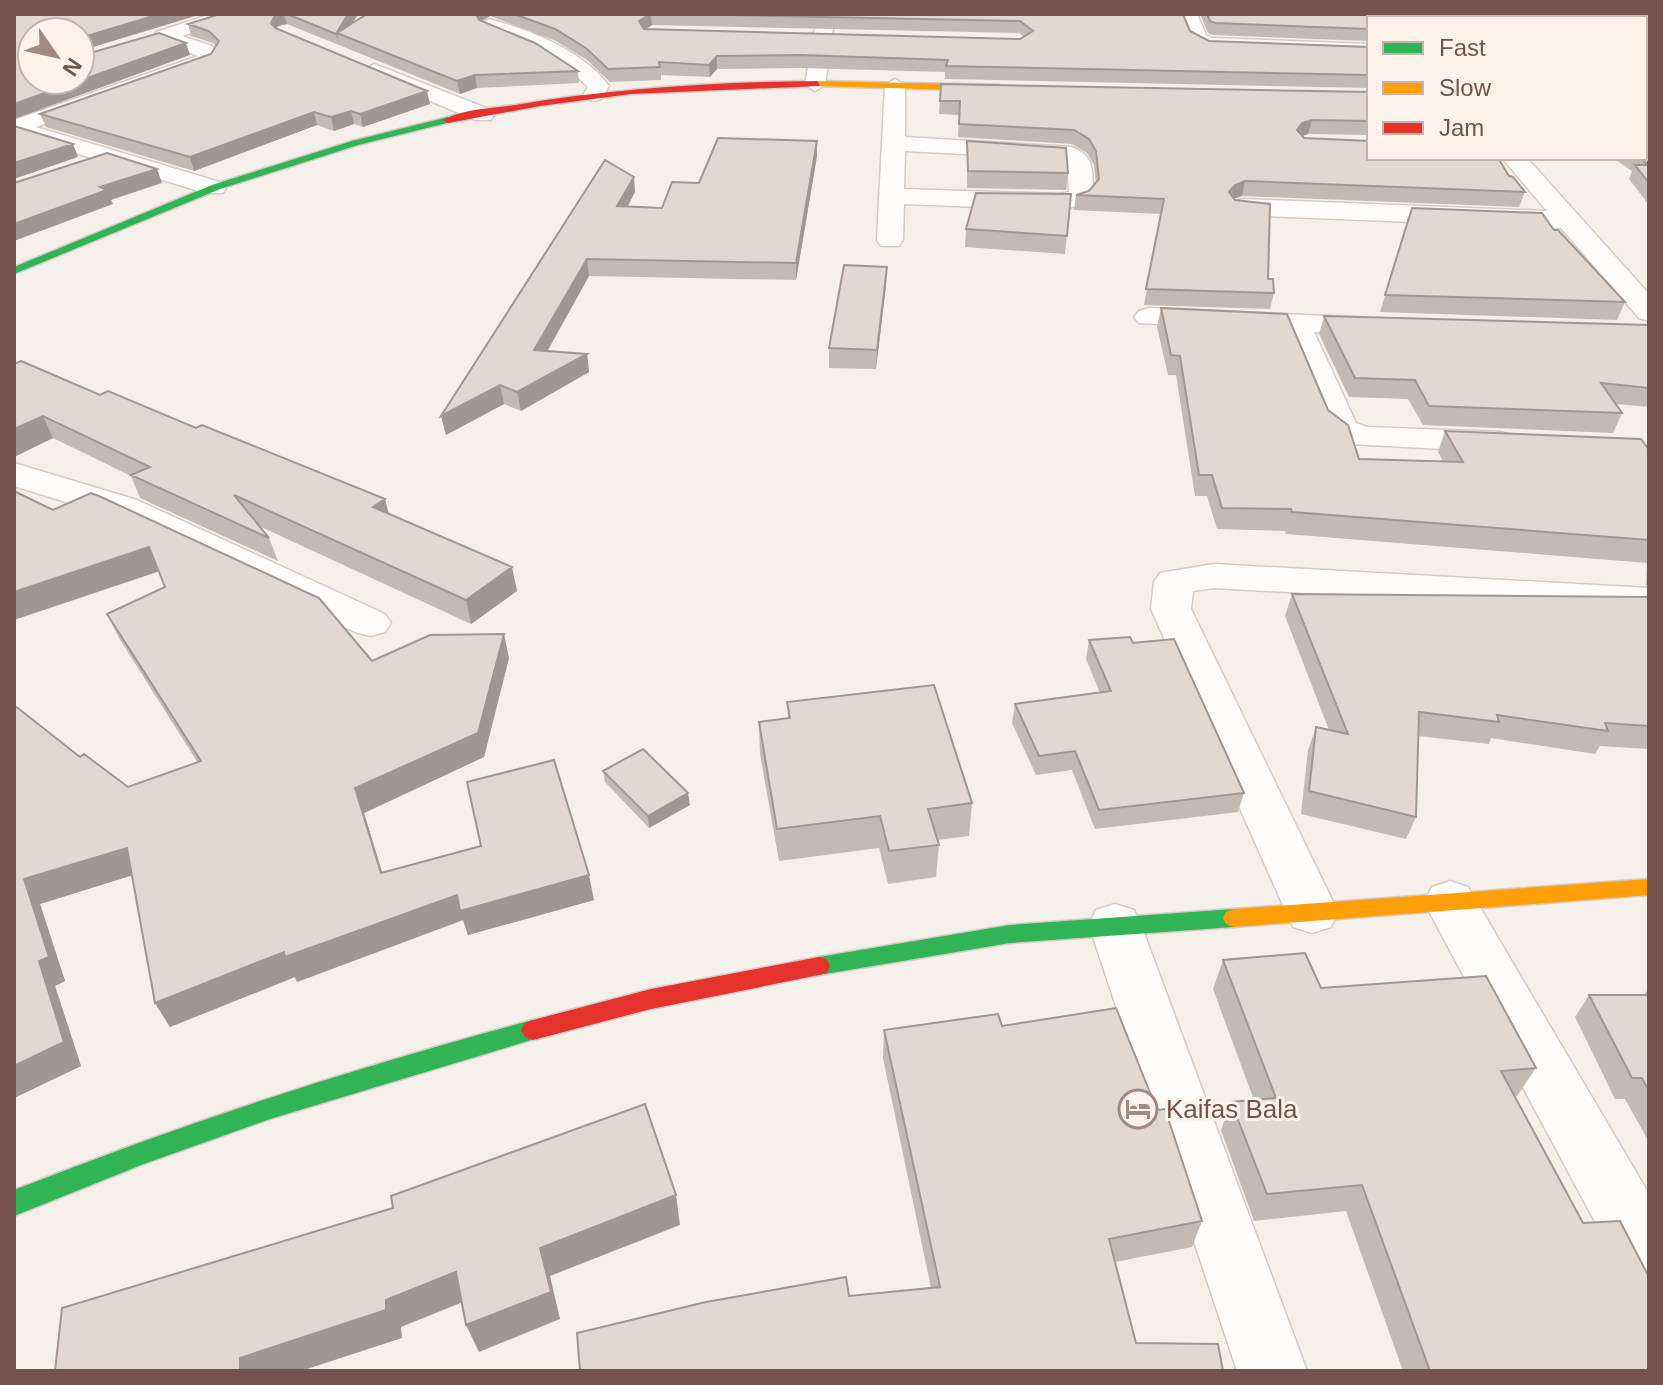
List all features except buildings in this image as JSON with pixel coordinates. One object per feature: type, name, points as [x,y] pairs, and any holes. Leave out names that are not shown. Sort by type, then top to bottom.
[{"type":"street","points":[[14,127],[192,65],[210,55],[205,50],[156,38],[230,14]]},
{"type":"street","points":[[815,85],[826,14]]},
{"type":"street","points":[[1188,14],[1198,38],[1208,44],[1367,50]]},
{"type":"street","points":[[489,25],[557,52],[587,73],[599,86],[594,95]]},
{"type":"street","points":[[356,62],[483,115]]},
{"type":"street","points":[[14,271],[214,188],[382,136],[483,115],[594,95],[815,85],[1021,88]]},
{"type":"street","points":[[890,240],[895,85]]},
{"type":"street","points":[[14,127],[214,188]]},
{"type":"street","points":[[891,196],[1059,202],[1076,199],[1082,194],[1078,158],[1064,152],[893,143]]},
{"type":"street","points":[[69,171],[111,157]]},
{"type":"street","points":[[1516,160],[1616,274],[1644,326]]},
{"type":"street","points":[[1242,207],[1567,220]]},
{"type":"street","points":[[1616,274],[1649,275]]},
{"type":"street","points":[[1149,317],[1418,326]]},
{"type":"street","points":[[1295,322],[1342,429],[1351,435],[1537,443]]},
{"type":"street","points":[[14,474],[136,513],[370,623]]},
{"type":"street","points":[[1312,912],[1171,609],[1174,582],[1214,576],[1649,600]]},
{"type":"street","points":[[14,1203],[81,1175],[393,1067],[651,999],[830,964],[1010,934],[1649,887]]},
{"type":"street","points":[[1450,902],[1649,1257]]},
{"type":"street","points":[[1115,925],[1272,1371]]},
{"type":"traffic: fast","points":[[14,271],[216,187],[355,143],[448,120]]},
{"type":"traffic: fast","points":[[819,966],[1010,934],[1234,918]]},
{"type":"traffic: fast","points":[[14,1203],[141,1153],[270,1108],[533,1030]]},
{"type":"traffic: slow","points":[[817,84],[999,88]]},
{"type":"traffic: slow","points":[[1234,918],[1649,887]]},
{"type":"traffic: jam","points":[[448,120],[540,103],[631,92],[817,84]]},
{"type":"traffic: jam","points":[[533,1030],[651,999],[819,966]]},
{"type":"place","name":"Kaifas Bala","points":[[1138,1109]]}]
